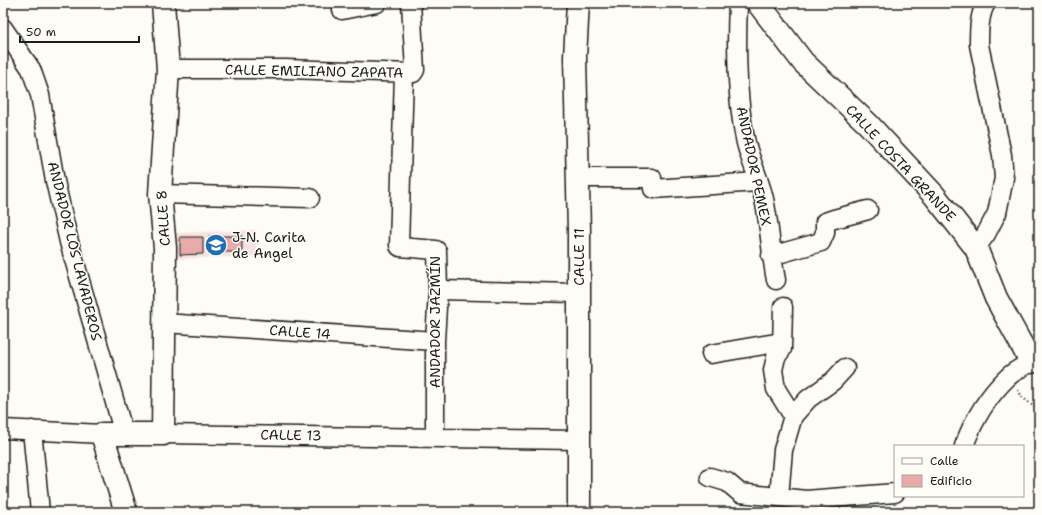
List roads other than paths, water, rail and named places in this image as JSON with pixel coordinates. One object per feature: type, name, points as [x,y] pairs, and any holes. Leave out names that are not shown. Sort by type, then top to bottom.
[{"type":"street","name":"CALLE 8","points":[[163,3],[168,69],[160,194],[166,248],[163,434]]},
{"type":"street","points":[[342,10],[377,3]]},
{"type":"street","name":"CALLE EMILIANO ZAPATA","points":[[168,69],[286,69],[413,73],[415,70],[411,3]]},
{"type":"street","name":"CALLE 11","points":[[578,3],[575,57],[579,231],[580,512]]},
{"type":"street","name":"ANDADOR PEMEX","points":[[738,3],[737,29],[739,96],[746,143],[765,203],[771,256],[776,280]]},
{"type":"street","name":"CALLE COSTA GRANDE","points":[[758,3],[803,62],[868,124],[924,184],[976,248],[996,298],[1035,360]]},
{"type":"street","points":[[976,248],[986,234],[997,213],[1004,178],[1002,155],[979,45],[979,31],[983,8],[986,3]]},
{"type":"street","name":"ANDADOR LOS LAVADEROS","points":[[3,28],[31,69],[40,95],[55,181],[113,434]]},
{"type":"street","name":"ANDADOR JAZMÍN","points":[[404,73],[399,246],[436,250],[438,290],[435,341],[435,437]]},
{"type":"street","points":[[578,178],[652,178],[653,189],[758,182]]},
{"type":"street","points":[[160,194],[310,198]]},
{"type":"street","points":[[771,256],[821,242],[825,222],[868,210]]},
{"type":"street","points":[[438,290],[579,293]]},
{"type":"street","points":[[783,307],[782,348],[776,357],[773,370],[776,389],[793,416]]},
{"type":"street","name":"CALLE 14","points":[[164,323],[435,341]]},
{"type":"street","points":[[711,354],[782,342]]},
{"type":"street","points":[[964,445],[968,434],[988,399],[1009,376],[1035,360]]},
{"type":"street","points":[[779,497],[784,450],[793,416],[808,399],[833,381],[845,368]]},
{"type":"street","name":"CALLE 13","points":[[3,429],[113,434],[579,440]]},
{"type":"street","points":[[32,430],[40,512]]},
{"type":"street","points":[[113,434],[126,512]]},
{"type":"street","points":[[710,477],[727,482],[740,493],[806,500],[894,493]]},
{"type":"place","name":"J-N. Carita de Angel","points":[[216,245]]}]
